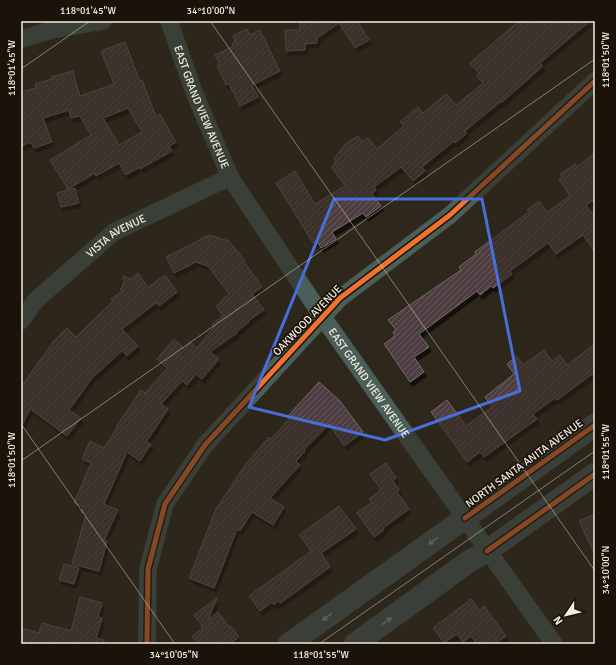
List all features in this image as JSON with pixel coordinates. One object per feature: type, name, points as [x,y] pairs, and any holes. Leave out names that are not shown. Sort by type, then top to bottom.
[{"type":"street","points":[[21,39],[52,30],[103,21]]},
{"type":"street","name":"EAST GRAND VIEW AVENUE","points":[[169,21],[194,92],[230,176],[322,316],[554,644]]},
{"type":"street","name":"OAKWOOD AVENUE","points":[[147,644],[148,569],[165,504],[205,445],[340,298],[450,215],[595,81]]},
{"type":"street","name":"VISTA AVENUE","points":[[21,320],[36,300],[114,232],[230,176]]},
{"type":"street","name":"NORTH SANTA ANITA AVENUE","points":[[289,644],[595,424]]},
{"type":"street","points":[[355,644],[468,562],[487,551],[595,474]]},
{"type":"highlighted area","points":[[334,199],[482,199],[520,391],[385,440],[249,407]]},
{"type":"building","points":[[300,21],[357,21],[369,40],[355,48],[339,23],[317,38],[317,43],[305,44],[305,50],[286,51],[285,30],[300,30]]},
{"type":"building","points":[[519,21],[590,21],[540,63],[543,66],[501,103],[500,102],[465,131],[467,133],[455,143],[454,141],[422,167],[425,171],[413,181],[401,167],[374,187],[376,190],[372,194],[381,206],[366,217],[363,213],[332,232],[336,239],[321,248],[317,241],[313,243],[276,183],[295,171],[315,204],[345,186],[331,167],[335,164],[334,163],[336,161],[334,159],[346,143],[358,136],[362,142],[368,138],[377,149],[404,126],[400,122],[418,107],[423,113],[446,94],[456,105],[483,83],[477,76],[479,74],[470,63]]},
{"type":"building","points":[[247,29],[250,35],[260,30],[280,71],[252,85],[258,97],[240,106],[229,84],[226,85],[217,66],[220,65],[215,55],[233,46],[232,44],[235,42],[233,36]]},
{"type":"building","points":[[125,42],[140,81],[142,80],[156,116],[160,114],[176,142],[169,146],[172,151],[140,169],[140,167],[126,175],[119,163],[96,176],[95,173],[68,189],[50,160],[91,135],[80,116],[71,118],[69,110],[43,118],[52,142],[34,148],[31,142],[21,146],[21,92],[36,88],[35,84],[52,79],[51,77],[73,71],[80,96],[114,84],[101,51]],"holes":[[[128,108],[142,132],[119,145],[103,118]]]},
{"type":"building","points":[[595,153],[595,199],[586,205],[595,218],[595,252],[583,235],[556,254],[548,243],[510,271],[512,274],[493,288],[491,286],[480,295],[477,291],[419,334],[429,347],[414,357],[424,372],[410,382],[384,344],[395,336],[393,332],[396,330],[388,320],[461,270],[459,267],[476,254],[475,252],[529,212],[527,210],[539,201],[547,212],[570,196],[559,179],[562,177],[560,174],[575,164],[577,167]]},
{"type":"building","points":[[75,188],[79,203],[61,207],[57,193]]},
{"type":"building","points":[[209,235],[229,241],[245,261],[244,262],[262,287],[252,294],[264,310],[248,321],[249,322],[236,332],[237,333],[210,352],[219,359],[202,379],[196,374],[187,385],[182,381],[161,404],[168,409],[146,442],[151,444],[140,461],[127,452],[104,504],[118,510],[104,540],[107,541],[99,571],[72,564],[86,514],[81,512],[83,507],[74,503],[91,463],[82,459],[90,441],[104,448],[141,390],[145,393],[167,368],[157,359],[174,339],[185,349],[190,342],[197,348],[214,327],[212,324],[223,316],[216,306],[229,294],[208,266],[196,262],[174,273],[166,257]]},
{"type":"building","points":[[138,273],[148,287],[165,275],[177,292],[159,306],[156,303],[122,329],[138,346],[127,356],[122,351],[92,378],[69,410],[81,418],[67,436],[30,409],[21,427],[21,387],[53,342],[67,328],[76,337],[113,301],[111,299],[122,291],[120,289],[124,284],[123,276],[131,279]]},
{"type":"building","points":[[595,344],[595,372],[557,400],[555,398],[533,414],[537,419],[484,457],[480,452],[467,462],[431,412],[447,400],[466,426],[492,407],[485,397],[514,374],[507,364],[517,356],[523,365],[544,350],[552,361],[560,355],[567,365]]},
{"type":"building","points":[[319,382],[340,401],[363,432],[344,446],[329,424],[304,450],[305,451],[296,461],[300,465],[270,498],[284,507],[273,525],[252,512],[240,531],[237,529],[214,588],[189,578],[216,509],[245,465],[269,437],[271,439],[289,419],[287,417]]},
{"type":"building","points":[[386,463],[396,478],[393,481],[399,490],[397,492],[409,509],[383,528],[384,530],[374,537],[357,513],[372,502],[369,499],[381,490],[370,474]]},
{"type":"building","points":[[339,506],[356,529],[321,553],[330,567],[280,603],[278,601],[274,605],[272,602],[260,611],[249,596],[311,551],[299,535]]},
{"type":"building","points":[[595,514],[595,555],[579,521]]},
{"type":"building","points":[[64,564],[79,568],[74,584],[59,580]]},
{"type":"building","points":[[80,597],[102,603],[98,617],[102,618],[96,638],[104,640],[104,644],[27,644],[21,642],[21,628],[39,633],[42,623],[71,631]]},
{"type":"building","points":[[217,598],[208,620],[218,612],[229,627],[231,626],[239,637],[229,644],[198,644],[192,636],[202,629],[202,626],[194,615]]},
{"type":"building","points":[[471,599],[479,610],[484,606],[506,636],[494,644],[477,644],[471,636],[463,642],[457,634],[444,643],[433,628]]},
{"type":"cycle path","points":[[147,644],[148,569],[165,504],[205,445],[340,298],[450,215],[595,81]]},
{"type":"cycle path","points":[[465,518],[595,425]]},
{"type":"cycle path","points":[[487,551],[595,474]]}]
